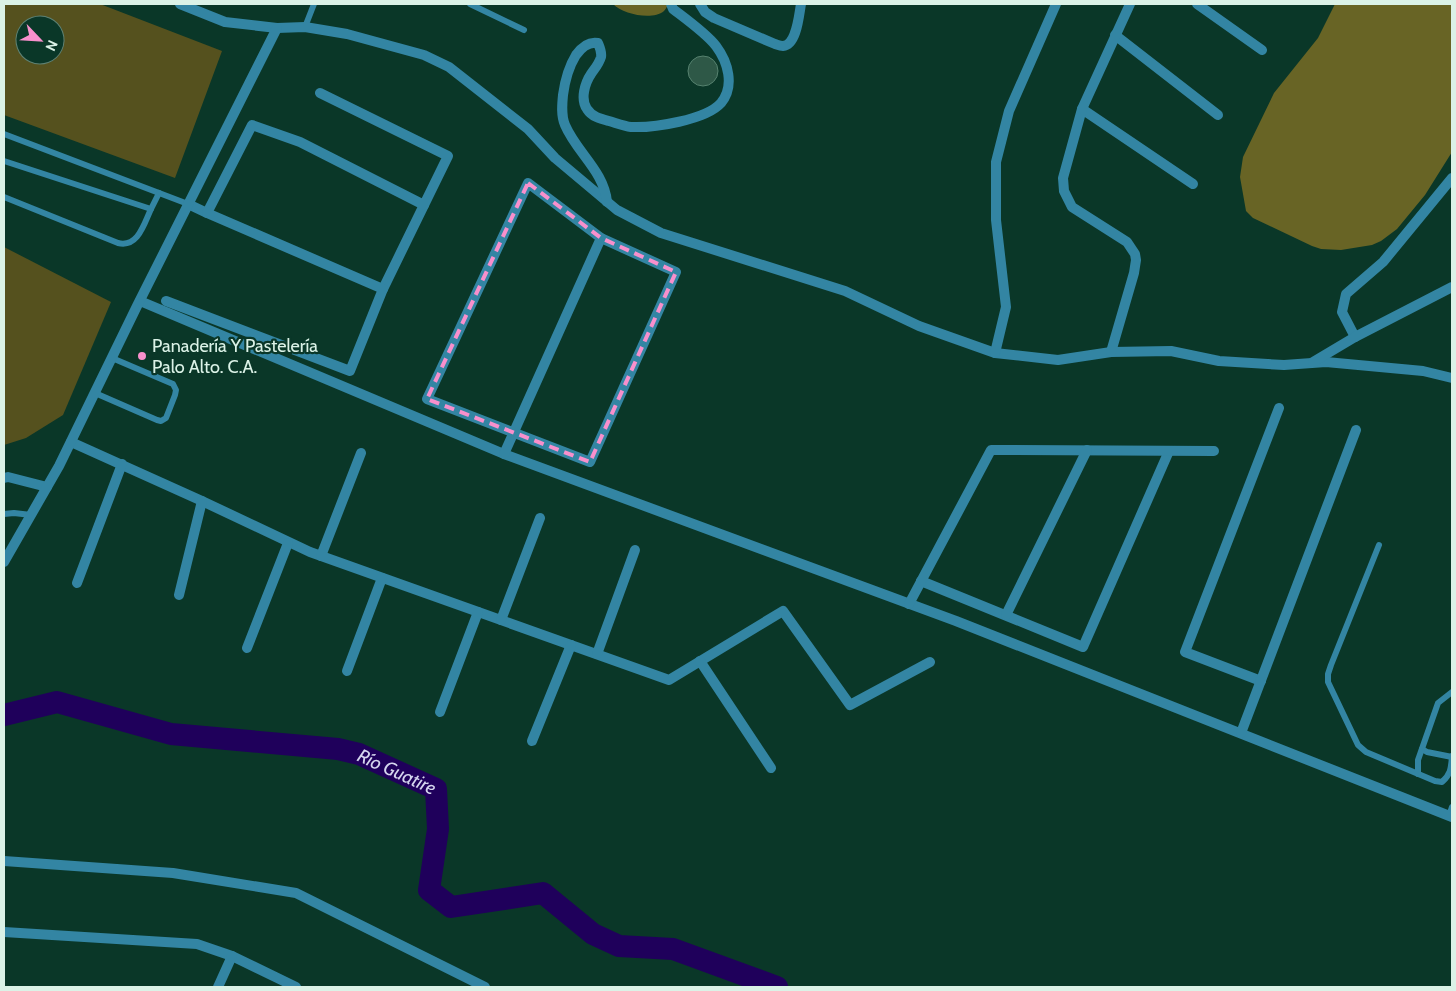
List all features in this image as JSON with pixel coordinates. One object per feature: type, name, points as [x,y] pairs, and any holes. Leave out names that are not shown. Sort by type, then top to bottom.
[{"type":"street","points":[[180,4],[225,22],[277,28],[304,27],[347,34],[424,55],[450,67],[528,129],[555,158],[617,210],[660,233],[845,291],[919,326],[995,354],[1058,360],[1111,352],[1172,352],[1219,361],[1284,365],[1326,362],[1423,371],[1452,378]]},
{"type":"street","points":[[607,202],[606,191],[592,165],[565,125],[561,108],[567,72],[574,58],[584,46],[593,42],[598,43],[601,49],[601,57],[587,82],[583,104],[591,114],[598,118],[629,127],[662,125],[696,117],[720,104],[729,86],[727,70],[717,47],[708,37],[673,9],[671,4]]},
{"type":"street","points":[[700,4],[705,12],[714,18],[783,46],[788,44],[793,38],[801,4]]},
{"type":"street","points":[[995,354],[1006,307],[996,220],[996,162],[1009,111],[1056,4]]},
{"type":"street","points":[[1111,352],[1134,273],[1135,254],[1127,242],[1072,207],[1064,191],[1063,178],[1082,109],[1114,35],[1130,4]]},
{"type":"street","points":[[1197,4],[1262,50]]},
{"type":"street","points":[[4,562],[71,442],[277,28]]},
{"type":"street","points":[[1114,35],[1218,115]]},
{"type":"street","points":[[166,301],[350,371],[382,289],[448,156],[320,93]]},
{"type":"street","points":[[1082,109],[1193,184]]},
{"type":"street","points":[[207,213],[252,125],[300,142],[424,205]]},
{"type":"street","points":[[1355,337],[1342,312],[1346,294],[1383,262],[1452,178]]},
{"type":"street","points":[[528,182],[601,238],[676,272],[590,462],[427,399],[528,182]]},
{"type":"street","points":[[188,204],[382,289]]},
{"type":"street","points":[[504,454],[601,238]]},
{"type":"street","points":[[1310,363],[1355,337],[1452,287]]},
{"type":"street","points":[[140,301],[504,454],[909,604],[1451,813]]},
{"type":"street","points":[[1261,681],[1184,652],[1279,408]]},
{"type":"street","points":[[1242,734],[1356,430]]},
{"type":"street","points":[[71,442],[202,501],[288,543],[669,680],[783,611],[850,704],[930,662]]},
{"type":"street","points":[[909,604],[991,450],[1214,451]]},
{"type":"street","points":[[1006,615],[1087,450]]},
{"type":"street","points":[[921,581],[1083,647],[1169,450]]},
{"type":"street","points":[[321,556],[361,453]]},
{"type":"street","points":[[77,583],[122,464]]},
{"type":"street","points":[[4,478],[8,477],[47,487]]},
{"type":"street","points":[[180,595],[202,501]]},
{"type":"street","points":[[501,620],[540,518]]},
{"type":"street","points":[[247,648],[288,543]]},
{"type":"street","points":[[597,654],[636,550]]},
{"type":"street","points":[[347,671],[382,578]]},
{"type":"street","points":[[440,712],[478,612]]},
{"type":"street","points":[[532,741],[571,645]]},
{"type":"street","points":[[700,661],[771,768]]},
{"type":"street","points":[[4,861],[173,873],[296,893],[485,987]]},
{"type":"street","points":[[4,932],[197,944],[232,956],[296,987]]},
{"type":"street","points":[[218,987],[232,956]]},
{"type":"lane","points":[[304,27],[314,4]]},
{"type":"lane","points":[[470,4],[524,30]]},
{"type":"lane","points":[[4,134],[188,204]]},
{"type":"lane","points":[[4,160],[151,209]]},
{"type":"lane","points":[[4,197],[118,244],[125,245],[136,240],[159,194]]},
{"type":"lane","points":[[95,393],[157,420],[166,418],[175,395],[176,390],[173,384],[112,358]]},
{"type":"lane","points":[[4,514],[31,515]]},
{"type":"lane","points":[[1380,545],[1331,665],[1328,682],[1358,745],[1362,749],[1418,774],[1442,782],[1451,771],[1452,756],[1427,752],[1422,749]]},
{"type":"lane","points":[[1418,774],[1418,760],[1438,704],[1452,692]]},
{"type":"highlighted area","points":[[528,183],[601,238],[676,272],[590,462],[427,399]]},
{"type":"shaded area","points":[[4,4],[100,4],[222,51],[175,178],[4,115]]},
{"type":"shaded area","points":[[613,4],[669,4],[659,14],[645,16],[624,11]]},
{"type":"shaded area","points":[[1335,4],[1452,4],[1452,152],[1425,195],[1397,229],[1372,245],[1341,250],[1321,249],[1312,246],[1253,218],[1246,211],[1240,177],[1243,157],[1274,93],[1318,38]]},
{"type":"shaded area","points":[[4,247],[111,302],[63,415],[26,438],[4,445]]},
{"type":"building","points":[[703,56],[714,60],[718,71],[714,82],[703,86],[692,82],[688,71],[692,60]]},
{"type":"waterway","name":"Río Guatire","points":[[4,715],[57,702],[171,734],[338,749],[359,754],[436,789],[438,829],[429,890],[451,907],[543,893],[593,934],[619,946],[673,949],[777,987]]},
{"type":"place","name":"Panadería Y Pastelería Palo Alto. C.A.","points":[[142,356]]}]
